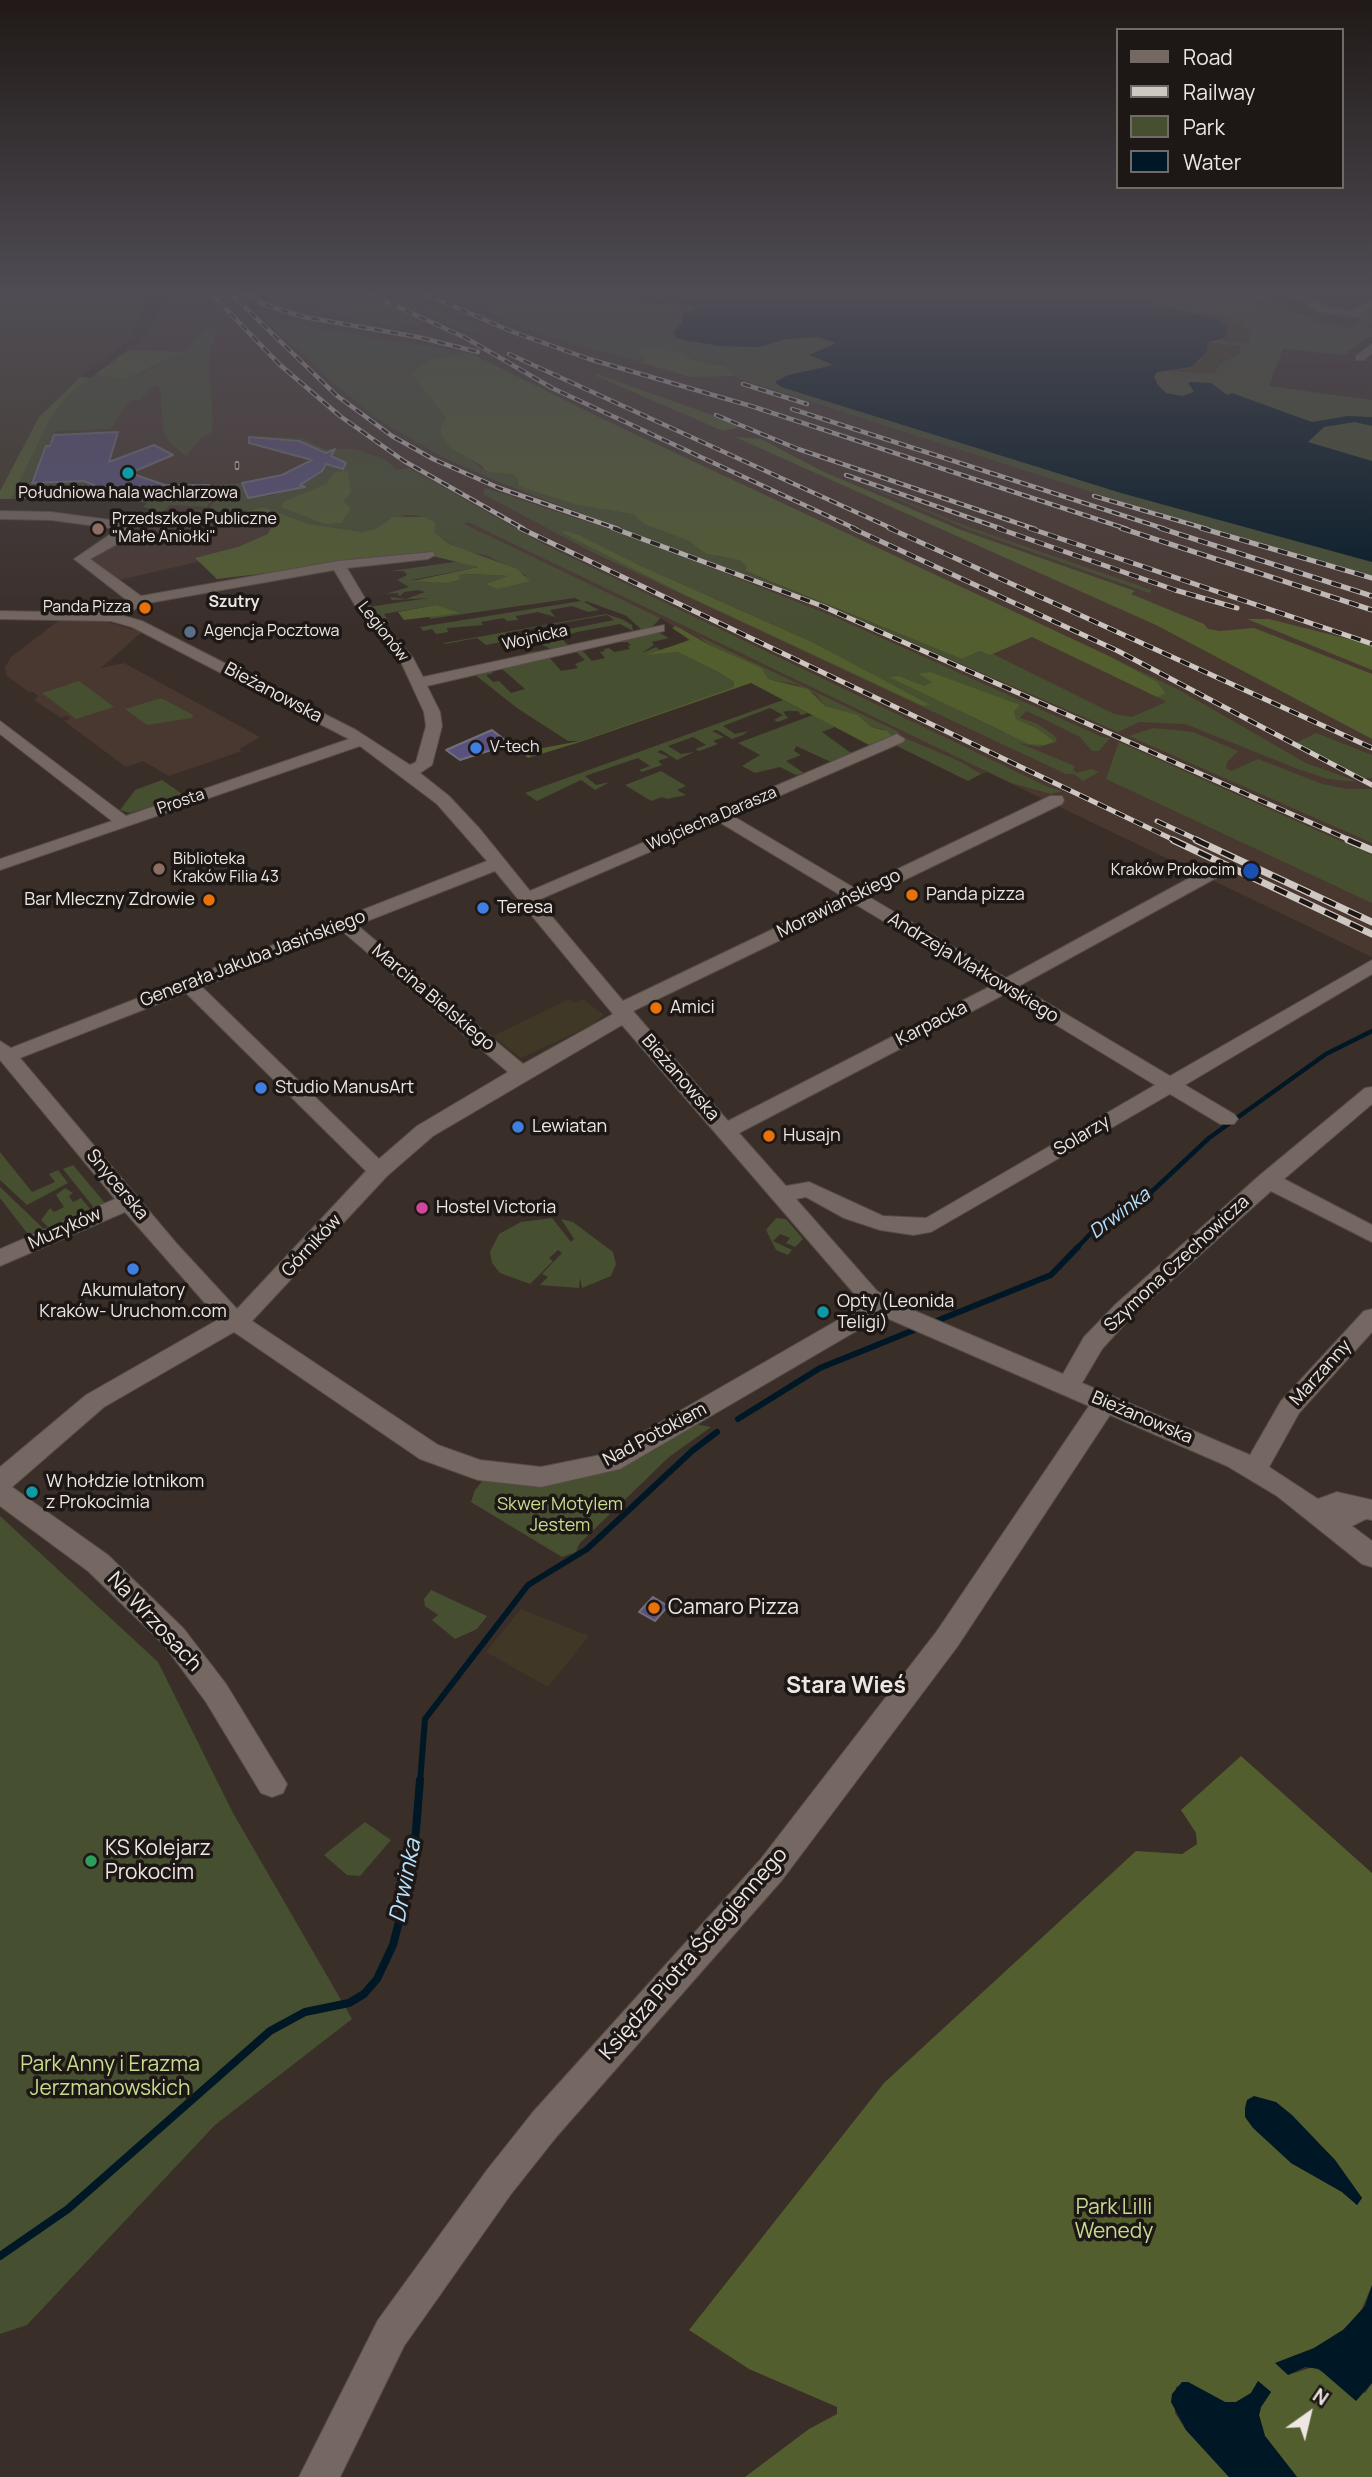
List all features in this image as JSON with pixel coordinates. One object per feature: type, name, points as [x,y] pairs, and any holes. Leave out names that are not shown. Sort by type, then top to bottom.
[{"type":"street","points":[[0,515],[51,516],[128,526],[114,540],[81,558],[138,601]]},
{"type":"street","points":[[113,617],[138,601],[338,565],[428,555]]},
{"type":"street","name":"Legionów","points":[[338,565],[361,605],[408,661],[432,712],[434,726],[424,765],[410,772]]},
{"type":"street","name":"Bieżanowska","points":[[0,615],[113,617],[152,630],[362,740],[410,772],[455,812],[526,899],[858,1287],[881,1305],[1255,1469],[1372,1556]]},
{"type":"street","name":"Wojnicka","points":[[419,684],[659,628]]},
{"type":"street","points":[[0,726],[124,822]]},
{"type":"street","name":"Wojciecha Darasza","points":[[526,899],[897,739]]},
{"type":"street","name":"Prosta","points":[[0,864],[362,740]]},
{"type":"street","name":"Morawiańskiego","points":[[624,1012],[855,896],[1056,800]]},
{"type":"street","name":"Andrzeja Małkowskiego","points":[[719,816],[1227,1119]]},
{"type":"street","name":"Generała Jakuba Jasińskiego","points":[[4,1051],[189,985],[499,863]]},
{"type":"street","name":"Karpacka","points":[[726,1131],[1004,987],[1210,874]]},
{"type":"street","name":"Marcina Bielskiego","points":[[344,924],[521,1073]]},
{"type":"street","name":"Solarzy","points":[[779,1195],[809,1189],[868,1219],[908,1227],[931,1225],[1372,966]]},
{"type":"street","points":[[189,985],[379,1171]]},
{"type":"street","name":"Górników","points":[[0,1482],[95,1401],[250,1312],[379,1171],[425,1131],[624,1012]]},
{"type":"street","name":"Snycerska","points":[[4,1051],[236,1322]]},
{"type":"street","name":"Szymona Czechowicza","points":[[1068,1386],[1093,1343],[1118,1316],[1268,1180],[1372,1093]]},
{"type":"street","points":[[1268,1180],[1372,1234]]},
{"type":"street","name":"Muzyków","points":[[0,1258],[130,1200]]},
{"type":"street","name":"Nad Potokiem","points":[[236,1322],[435,1454],[488,1473],[541,1478],[590,1468],[627,1454],[881,1305]]},
{"type":"street","name":"Marzanny","points":[[1255,1469],[1290,1407],[1372,1317]]},
{"type":"street","name":"Księdza Piotra Ściegiennego","points":[[319,2477],[391,2333],[499,2182],[545,2124],[771,1870],[947,1639],[1105,1402]]},
{"type":"street","name":"Na Wrzosach","points":[[0,1492],[99,1563],[174,1637],[202,1672],[272,1784]]},
{"type":"street","points":[[1324,1519],[1339,1520],[1368,1510]]},
{"type":"shaded area","points":[[0,406],[50,406],[39,417],[0,491]]},
{"type":"shaded area","points":[[60,406],[822,406],[1110,498],[1372,576],[1372,957],[987,772],[975,777],[893,737],[871,746],[680,644],[690,638],[661,618],[653,626],[642,630],[625,615],[596,602],[582,601],[522,574],[424,554],[217,579],[201,561],[119,580],[86,559],[136,536],[132,532],[160,504],[99,496],[11,499],[49,421]]},
{"type":"shaded area","points":[[61,619],[107,622],[142,632],[101,668],[124,663],[260,737],[239,749],[242,751],[169,776],[143,761],[126,767],[64,721],[70,719],[67,716],[61,718],[34,700],[38,696],[6,675],[5,667],[11,657]]},
{"type":"shaded area","points":[[569,999],[574,1003],[583,999],[604,1015],[592,1025],[521,1058],[493,1036]]},
{"type":"shaded area","points":[[521,1609],[589,1636],[548,1687],[486,1652]]},
{"type":"green space","points":[[51,406],[60,406],[49,421],[11,499],[0,499],[0,491],[39,417]]},
{"type":"green space","points":[[60,406],[126,406],[111,429],[56,431],[30,482],[108,480],[143,500],[211,501],[207,507],[170,505],[150,522],[138,525],[136,520],[150,509],[143,507],[147,503],[99,496],[11,499],[49,421]]},
{"type":"green space","points":[[161,406],[212,406],[211,433],[200,439],[186,456],[170,443],[163,430]]},
{"type":"green space","points":[[361,406],[438,406],[447,419],[440,429],[442,436],[485,471],[512,475],[518,479],[517,484],[524,488],[577,505],[633,514],[644,524],[689,541],[715,556],[739,560],[747,566],[746,572],[962,659],[980,651],[993,654],[1114,714],[1132,717],[1166,702],[1157,697],[1166,692],[1157,682],[1111,657],[1179,690],[1306,763],[1358,782],[1328,779],[1298,769],[1185,724],[1139,722],[1118,732],[848,615],[496,481],[441,456],[377,419]]},
{"type":"green space","points":[[437,406],[576,406],[1111,657],[1157,682],[1166,693],[1157,697],[1032,637],[990,655],[980,651],[962,659],[745,571],[747,566],[739,560],[707,554],[689,541],[644,524],[633,514],[577,505],[524,488],[518,485],[518,479],[513,475],[485,471],[482,466],[453,449],[442,436],[440,429],[446,418]]},
{"type":"green space","points":[[664,406],[685,406],[740,427],[723,431]]},
{"type":"green space","points":[[822,406],[1372,406],[1372,576],[1110,498]]},
{"type":"green space","points":[[248,436],[302,438],[325,449],[355,449],[386,460],[397,470],[409,468],[545,545],[1048,787],[1062,791],[1051,794],[1011,783],[468,522],[464,524],[660,618],[653,626],[642,630],[627,616],[586,601],[584,602],[599,610],[588,612],[572,606],[550,610],[555,617],[538,612],[516,616],[518,620],[507,621],[504,618],[481,622],[483,625],[447,628],[448,632],[436,634],[432,629],[423,631],[420,627],[581,601],[575,598],[429,619],[431,616],[461,613],[436,605],[384,614],[390,623],[381,624],[368,607],[429,598],[392,600],[390,597],[406,599],[425,592],[404,592],[400,596],[397,593],[385,594],[409,587],[397,580],[407,575],[404,571],[391,571],[461,561],[478,567],[412,580],[448,583],[459,580],[460,575],[507,576],[486,584],[527,576],[486,555],[464,551],[449,543],[434,532],[436,523],[426,517],[413,515],[405,515],[376,529],[362,532],[309,524],[263,507],[172,525],[159,522],[160,519],[182,522],[197,510],[207,514],[215,499],[214,485],[242,483],[248,498],[269,496],[304,487],[298,484],[322,471],[327,464],[320,450],[309,444]]},
{"type":"green space","points":[[735,437],[761,439],[822,471],[961,530],[1135,591],[1131,594],[1204,624],[1208,629],[1220,631],[1254,628],[1372,674],[1372,739],[1156,625]]},
{"type":"green space","points":[[811,462],[966,526],[1152,590],[1149,593],[967,529]]},
{"type":"green space","points":[[348,471],[351,492],[343,502],[351,508],[341,523],[325,524],[281,507],[283,502],[326,484],[335,472]]},
{"type":"green space","points":[[485,488],[636,538],[837,618],[1102,737],[1110,738],[1099,751],[1092,751],[1080,737],[1048,721],[1026,711],[1020,718],[1036,723],[1055,736],[1057,742],[1039,747],[1019,743],[1075,766],[1073,770],[1077,773],[1091,769],[1099,772],[1083,781],[1074,774],[1066,774],[592,552],[483,494]],"holes":[[[562,532],[579,535],[641,566],[814,643],[929,705],[923,706],[732,617]],[[919,675],[1019,706],[1014,711],[1016,719],[1036,728],[1053,741],[1003,732],[890,677],[899,676],[924,686],[933,682]]]},
{"type":"green space","points":[[263,507],[309,524],[362,532],[376,529],[393,517],[426,517],[436,523],[434,532],[449,544],[517,569],[530,581],[498,589],[486,584],[507,576],[471,574],[460,575],[459,580],[448,583],[413,581],[478,567],[424,554],[217,579],[195,558],[238,547],[268,534],[272,525],[243,512]]},
{"type":"green space","points":[[565,531],[814,643],[930,705],[923,706],[681,593],[561,532]]},
{"type":"green space","points":[[436,605],[461,613],[404,620],[398,612]]},
{"type":"green space","points":[[606,614],[632,625],[633,631],[620,624],[577,632],[560,637],[570,647],[529,655],[526,653],[551,649],[539,643],[534,636],[614,620],[607,615],[505,633],[511,640],[486,645],[477,638],[444,643]]},
{"type":"green space","points":[[1247,619],[1269,619],[1372,645],[1372,670]]},
{"type":"green space","points":[[676,626],[709,645],[762,668],[768,679],[808,689],[825,706],[858,715],[871,727],[887,731],[893,737],[871,746],[751,683],[580,742],[528,758],[510,744],[532,750],[580,741],[734,687],[734,682],[720,673],[677,652],[645,655],[690,640],[672,628]]},
{"type":"green space","points":[[656,631],[669,638],[652,642],[654,645],[642,653],[656,647],[660,650],[652,653],[677,652],[720,673],[734,682],[735,687],[580,741],[568,741],[517,708],[474,674],[490,670],[493,673],[486,675],[493,682],[499,681],[511,693],[525,689],[502,669],[549,657],[561,671],[578,668],[575,664],[585,660],[575,651],[582,650],[592,661],[605,658],[600,652],[605,651],[604,649],[609,648],[614,652],[630,649],[628,646],[631,645],[627,642],[607,643]]},
{"type":"green space","points":[[698,636],[899,734],[893,737],[883,729],[871,727],[858,715],[825,706],[816,694],[796,684],[768,679],[762,668],[709,645]]},
{"type":"green space","points":[[930,672],[1020,705],[1014,711],[1016,719],[1036,728],[1054,741],[1045,745],[1029,744],[889,677],[899,676],[924,686],[932,682],[918,674]]},
{"type":"green space","points":[[79,681],[114,707],[76,719],[42,693]]},
{"type":"green space","points":[[161,698],[193,715],[192,718],[147,725],[125,709]]},
{"type":"green space","points":[[783,700],[808,713],[801,715],[798,711],[783,712],[788,718],[778,722],[774,720],[783,715],[770,708],[723,726],[735,734],[748,731],[743,735],[732,739],[717,730],[712,731],[724,737],[713,741],[718,744],[699,751],[695,749],[706,745],[693,737],[668,746],[681,754],[694,752],[677,760],[661,750],[657,752],[669,757],[658,761],[662,765],[642,772],[639,770],[650,766],[638,758],[585,776],[596,785],[610,782],[595,790],[581,780],[537,801],[525,793]]},
{"type":"green space","points":[[813,715],[835,727],[822,732],[851,753],[831,762],[796,746],[794,751],[801,755],[786,761],[804,773],[796,775],[780,767],[755,773],[742,766],[760,755],[738,743]]},
{"type":"green space","points":[[1153,728],[1193,732],[1238,751],[1227,762],[1226,768],[1231,771],[1258,759],[1322,784],[1348,789],[1372,789],[1372,843],[1129,736]]},
{"type":"green space","points":[[1316,733],[1372,755],[1372,778],[1362,778],[1294,744]]},
{"type":"green space","points":[[907,739],[959,761],[981,774],[968,781],[895,745]]},
{"type":"green space","points":[[1119,742],[1372,855],[1372,903],[1106,779]]},
{"type":"green space","points":[[661,771],[686,786],[677,790],[686,795],[651,801],[625,785]]},
{"type":"green space","points":[[162,780],[185,796],[130,813],[120,810],[135,790]]},
{"type":"green space","points":[[0,1152],[32,1192],[55,1182],[49,1174],[58,1170],[68,1183],[27,1205],[0,1180]]},
{"type":"green space","points":[[73,1165],[105,1203],[100,1207],[95,1209],[63,1169]]},
{"type":"green space","points":[[0,1187],[46,1231],[31,1238],[0,1198]]},
{"type":"green space","points":[[65,1188],[73,1193],[69,1196],[73,1202],[81,1198],[91,1210],[50,1229],[41,1220],[50,1208],[54,1212],[64,1207],[56,1195]]},
{"type":"green space","points":[[552,1218],[571,1242],[574,1239],[561,1219],[573,1222],[613,1252],[616,1264],[611,1276],[582,1288],[580,1278],[579,1288],[540,1285],[548,1277],[542,1274],[562,1253],[558,1250],[549,1258],[553,1261],[530,1284],[500,1273],[492,1263],[490,1252],[499,1234],[521,1222]]},
{"type":"green space","points":[[776,1218],[786,1219],[803,1239],[795,1247],[786,1243],[790,1238],[780,1234],[773,1241],[792,1250],[788,1255],[776,1250],[766,1230]]},
{"type":"green space","name":"Skwer Motylem Jestem","points":[[695,1424],[711,1427],[669,1457],[579,1544],[576,1552],[562,1557],[471,1502],[475,1490],[484,1479],[532,1485]]},
{"type":"green space","name":"Park Anny i Erazma Jerzmanowskich","points":[[0,1516],[158,1662],[233,1813],[352,2019],[215,2125],[27,2325],[0,2334]]},
{"type":"green space","points":[[431,1590],[487,1616],[477,1629],[455,1639],[432,1620],[438,1615],[425,1606],[424,1599]]},
{"type":"green space","name":"Park Lilli Wenedy","points":[[1241,1756],[1372,1873],[1372,2285],[1359,2316],[1343,2330],[1314,2348],[1288,2375],[1313,2367],[1365,2393],[1372,2383],[1372,2477],[1297,2477],[1265,2436],[1259,2415],[1271,2392],[1258,2381],[1251,2393],[1236,2402],[1225,2402],[1188,2382],[1176,2387],[1175,2413],[1186,2430],[1229,2477],[745,2477],[809,2429],[837,2414],[837,2407],[749,2369],[689,2330],[884,2083],[1136,1851],[1182,1854],[1197,1844],[1196,1833],[1181,1810]],"holes":[[[1276,2102],[1335,2160],[1362,2198],[1357,2205],[1342,2192],[1291,2163]]]},
{"type":"green space","points":[[365,1822],[391,1840],[360,1876],[347,1875],[324,1855]]},
{"type":"water","points":[[841,406],[1267,406],[1312,422],[1348,416],[1372,417],[1372,426],[1355,422],[1324,427],[1308,442],[1372,461],[1372,562],[1121,493]]},
{"type":"water","points":[[1254,2096],[1276,2102],[1335,2160],[1362,2198],[1357,2205],[1342,2192],[1291,2163],[1253,2128],[1245,2117],[1245,2108],[1247,2100]]},
{"type":"water","points":[[1372,2285],[1372,2383],[1356,2401],[1319,2369],[1305,2367],[1288,2375],[1275,2363],[1314,2348],[1343,2330],[1365,2306]]},
{"type":"water","points":[[1258,2381],[1271,2392],[1259,2415],[1265,2436],[1297,2477],[1229,2477],[1186,2430],[1171,2402],[1172,2394],[1182,2382],[1188,2382],[1225,2402],[1236,2402],[1251,2393]]},
{"type":"building","points":[[118,432],[109,462],[154,445],[173,455],[130,473],[165,485],[209,485],[211,501],[148,500],[119,496],[84,481],[32,483],[46,446],[50,446],[54,435]]},
{"type":"building","points":[[249,437],[299,441],[326,453],[335,449],[331,456],[346,463],[343,469],[326,464],[322,471],[300,485],[305,487],[248,498],[242,483],[282,475],[312,460],[249,443]]},
{"type":"building","name":"V-tech","points":[[492,730],[510,744],[460,760],[446,750]]},
{"type":"building","name":"Camaro Pizza","points":[[653,1597],[668,1606],[655,1621],[639,1612]]},
{"type":"waterway","name":"Drwinka","points":[[1076,1249],[1093,1231],[1146,1197],[1209,1138],[1326,1054],[1372,1031]]},
{"type":"waterway","name":"Drwinka","points":[[934,1322],[1051,1275],[1078,1247]]},
{"type":"waterway","name":"Drwinka","points":[[738,1419],[820,1368],[919,1328]]},
{"type":"waterway","name":"Drwinka","points":[[420,1782],[425,1719],[528,1585],[587,1549],[692,1451],[717,1432]]},
{"type":"waterway","name":"Drwinka","points":[[0,2256],[68,2209],[270,2031],[305,2012],[349,2003],[364,1994],[377,1979],[393,1945],[413,1867],[420,1780]]},
{"type":"railway","points":[[328,406],[404,461],[524,529]]},
{"type":"railway","points":[[350,406],[392,436],[433,459],[499,488],[618,529]]},
{"type":"railway","points":[[590,406],[856,529]]},
{"type":"railway","points":[[622,406],[893,529]]},
{"type":"railway","points":[[750,406],[1127,529]]},
{"type":"railway","points":[[792,409],[1165,529]]},
{"type":"railway","points":[[716,415],[798,449],[1035,529]]},
{"type":"railway","points":[[237,463],[237,468]]},
{"type":"railway","points":[[846,475],[1002,529]]},
{"type":"railway","points":[[1094,496],[1207,529]]},
{"type":"railway","points":[[520,528],[1176,841]]},
{"type":"railway","points":[[613,528],[822,606],[1352,841]]},
{"type":"railway","points":[[852,528],[1118,651],[1372,785]]},
{"type":"railway","points":[[889,528],[1372,748]]},
{"type":"railway","points":[[997,528],[1175,590],[1237,608]]},
{"type":"railway","points":[[1029,528],[1372,644]]},
{"type":"railway","points":[[1121,528],[1372,610]]},
{"type":"railway","points":[[1160,528],[1372,596]]},
{"type":"railway","points":[[1201,528],[1372,578]]},
{"type":"railway","points":[[1157,821],[1200,841]]},
{"type":"railway","points":[[1173,840],[1372,934]]},
{"type":"railway","points":[[1196,840],[1372,922]]},
{"type":"railway","points":[[1348,840],[1372,850]]},
{"type":"place","name":"Południowa hala wachlarzowa","points":[[128,473]]},
{"type":"place","name":"Przedszkole Publiczne \"Małe Aniołki\"","points":[[98,529]]},
{"type":"place","name":"Panda Pizza","points":[[145,608]]},
{"type":"place","name":"Agencja Pocztowa","points":[[190,632]]},
{"type":"place","name":"V-tech","points":[[476,748]]},
{"type":"place","name":"Biblioteka Kraków Filia 43","points":[[159,869]]},
{"type":"place","name":"Kraków Prokocim","points":[[1251,871]]},
{"type":"place","name":"Panda pizza","points":[[912,895]]},
{"type":"place","name":"Bar Mleczny Zdrowie","points":[[209,900]]},
{"type":"place","name":"Teresa","points":[[483,908]]},
{"type":"place","name":"Amici","points":[[656,1008]]},
{"type":"place","name":"Studio ManusArt","points":[[261,1088]]},
{"type":"place","name":"Lewiatan","points":[[518,1127]]},
{"type":"place","name":"Husajn","points":[[769,1136]]},
{"type":"place","name":"Hostel Victoria","points":[[422,1208]]},
{"type":"place","name":"Akumulatory Kraków- Uruchom.com","points":[[133,1269]]},
{"type":"place","name":"Opty (Leonida Teligi)","points":[[823,1312]]},
{"type":"place","name":"W hołdzie lotnikom z Prokocimia","points":[[32,1492]]},
{"type":"place","name":"Camaro Pizza","points":[[654,1608]]},
{"type":"place","name":"KS Kolejarz Prokocim","points":[[91,1861]]},
{"type":"district","name":"Szutry","points":[[234,603]]},
{"type":"district","name":"Stara Wieś","points":[[846,1687]]}]
